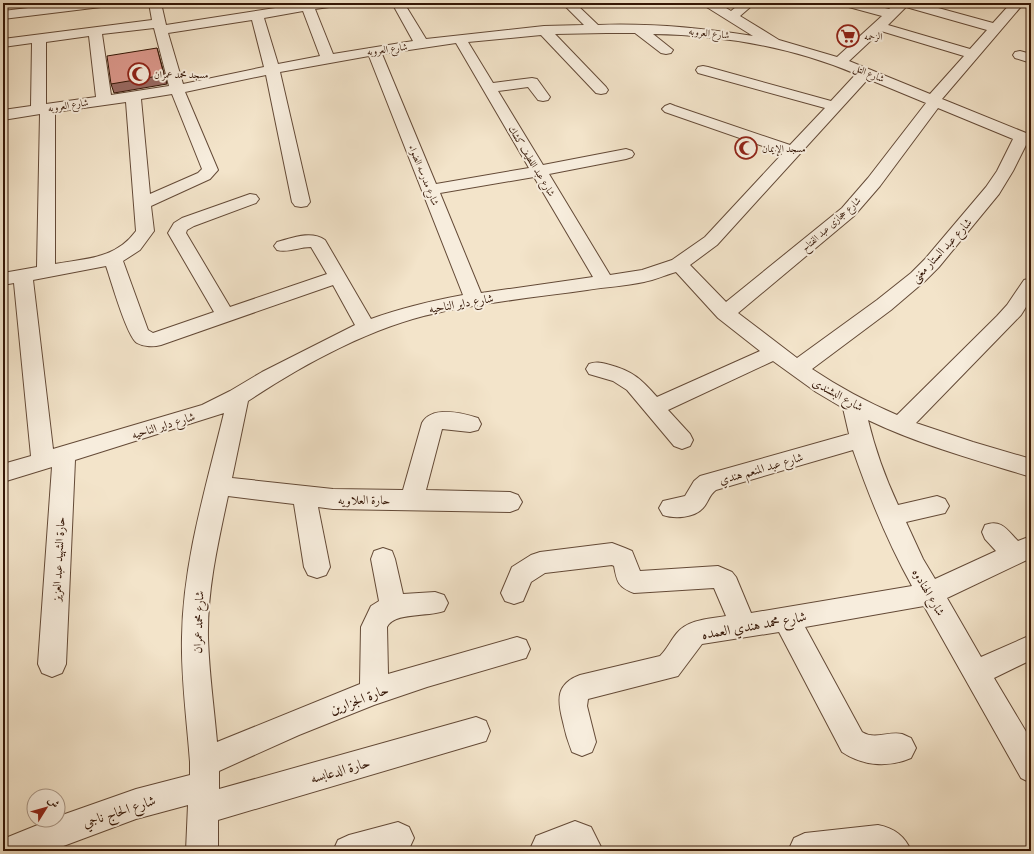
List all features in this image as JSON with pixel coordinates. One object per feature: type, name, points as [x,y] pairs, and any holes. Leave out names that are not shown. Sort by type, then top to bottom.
[{"type":"street","points":[[3,14],[101,3]]},
{"type":"street","points":[[142,204],[204,176],[210,170],[177,89],[171,42],[160,26],[155,3]]},
{"type":"street","points":[[3,43],[95,31],[160,26],[332,3]]},
{"type":"street","points":[[398,3],[422,44]]},
{"type":"street","points":[[568,3],[596,29]]},
{"type":"street","name":"شارع التل","points":[[709,3],[774,43],[840,62],[1027,139]]},
{"type":"street","points":[[731,17],[749,3]]},
{"type":"street","points":[[849,3],[891,14]]},
{"type":"street","points":[[840,62],[904,3],[996,28]]},
{"type":"street","name":"شارع حجازى عبد الفتاح","points":[[725,313],[848,212],[874,182],[934,100],[1018,3]]},
{"type":"street","points":[[313,5],[328,59]]},
{"type":"street","points":[[257,14],[272,70],[301,202]]},
{"type":"street","points":[[878,26],[973,54]]},
{"type":"street","points":[[638,29],[666,50]]},
{"type":"street","points":[[544,30],[601,90]]},
{"type":"street","name":"شارع العروبه","points":[[3,115],[177,89],[374,51],[460,39],[544,30],[685,30],[732,35],[774,43]]},
{"type":"street","points":[[95,31],[104,99]]},
{"type":"street","points":[[39,38],[43,109],[46,272]]},
{"type":"street","name":"شارع عبد اللطيف كشك","points":[[460,39],[605,282]]},
{"type":"street","name":"شارع مدرسه الضواء","points":[[374,51],[474,300]]},
{"type":"street","points":[[703,70],[834,106]]},
{"type":"street","name":"شارع داير الناحيه","points":[[3,473],[209,411],[238,397],[269,377],[366,328],[408,313],[437,306],[474,300],[644,276],[678,264],[711,241],[866,72]]},
{"type":"street","points":[[489,88],[532,82],[544,97]]},
{"type":"street","points":[[3,280],[113,259],[134,246],[145,231],[133,95]]},
{"type":"street","points":[[670,109],[793,151]]},
{"type":"street","name":"شارع عبد الستار مغنى","points":[[797,369],[884,305],[918,277],[932,263],[993,190],[1027,139]]},
{"type":"street","points":[[429,190],[626,154]]},
{"type":"street","points":[[226,316],[177,233],[180,227],[188,222],[250,199]]},
{"type":"street","points":[[283,246],[302,241],[315,241],[319,244],[366,328]]},
{"type":"street","points":[[113,259],[139,333],[144,338],[154,340],[337,277]]},
{"type":"street","name":"شارع البشندى","points":[[678,264],[725,313],[797,369],[823,387],[853,404],[900,426],[970,450],[1031,466]]},
{"type":"street","name":"حارة الشهيد عبد العزيز","points":[[23,276],[53,458],[52,664]]},
{"type":"street","points":[[900,426],[1004,321],[1014,310],[1031,284]]},
{"type":"street","points":[[654,407],[775,352]]},
{"type":"street","points":[[596,369],[620,375],[634,385],[682,440]]},
{"type":"street","name":"شارع محمد عمران","points":[[202,851],[204,786],[195,637],[199,585],[218,486],[238,397]]},
{"type":"street","name":"شارع الهنادوه","points":[[853,404],[861,439],[876,482],[914,566],[976,673],[1028,757]]},
{"type":"street","points":[[412,499],[433,423],[438,420],[470,424]]},
{"type":"street","name":"شارع عبد المنعم هندي","points":[[671,508],[694,502],[702,487],[708,483],[861,439]]},
{"type":"street","name":"حارة العلاويه","points":[[218,486],[333,499],[412,499],[510,502]]},
{"type":"street","points":[[304,495],[317,567]]},
{"type":"street","points":[[891,516],[937,506]]},
{"type":"street","points":[[994,532],[1022,550]]},
{"type":"street","name":"شارع محمد هندي العمده","points":[[582,742],[573,706],[573,695],[580,688],[668,667],[674,661],[686,640],[696,633],[786,620],[930,594],[1022,550]]},
{"type":"street","points":[[514,593],[521,575],[540,563],[612,554],[623,558],[627,563],[628,577],[634,582],[718,577],[724,580],[743,625]]},
{"type":"street","points":[[383,559],[393,606]]},
{"type":"street","points":[[374,692],[374,627],[380,614],[393,606],[435,603]]},
{"type":"street","points":[[786,620],[852,742],[860,748],[869,750],[901,748]]},
{"type":"street","points":[[976,673],[1031,647]]},
{"type":"street","name":"حارة الجزارين","points":[[204,786],[291,724],[374,692],[446,668],[517,649]]},
{"type":"street","name":"حارة الدعابسه","points":[[204,786],[476,731]]},
{"type":"street","name":"شارع الحاج ناجي","points":[[13,851],[65,828],[136,804],[204,786]]},
{"type":"street","points":[[547,847],[575,836],[580,838],[586,851]]},
{"type":"street","points":[[349,851],[398,838]]},
{"type":"street","points":[[805,849],[878,841],[884,842],[895,851]]},
{"type":"building","name":"مسجد محمد عمران","points":[[157,48],[164,75],[111,84],[107,56]]},
{"type":"place","name":"الرحمه","points":[[848,36]]},
{"type":"place","name":"مسجد محمد عمران","points":[[139,74]]},
{"type":"place","name":"مسجد الإيمان","points":[[746,148]]}]
